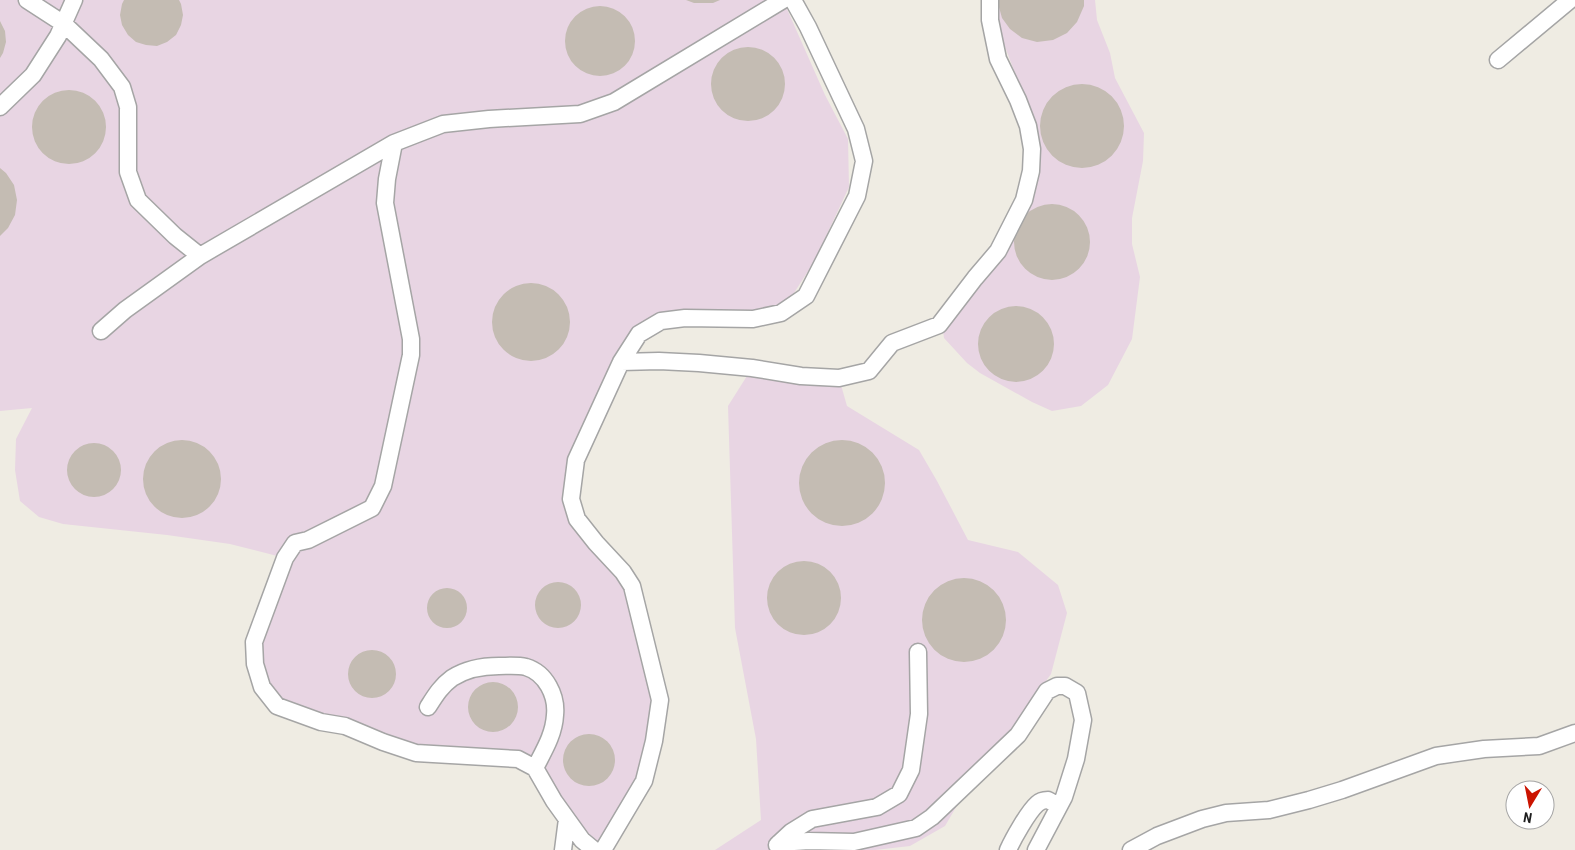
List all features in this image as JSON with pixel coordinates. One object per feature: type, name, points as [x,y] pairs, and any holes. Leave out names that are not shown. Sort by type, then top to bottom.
[{"type":"lane","points":[[27,0],[64,24],[101,59],[122,88],[128,107],[128,172],[138,200],[168,230],[200,256]]},
{"type":"lane","points":[[0,107],[33,75],[64,24],[74,0]]},
{"type":"lane","points":[[100,331],[125,310],[200,256],[394,142],[443,124],[489,118],[580,114],[614,102],[783,0]]},
{"type":"lane","points":[[603,850],[644,781],[654,742],[660,700],[632,586],[623,572],[576,519],[571,499],[576,460],[621,362],[639,334],[661,321],[684,318],[753,319],[781,313],[806,296],[857,196],[864,161],[856,129],[808,27],[793,0]]},
{"type":"lane","points":[[621,362],[698,363],[752,368],[801,376],[839,378],[869,371],[892,343],[939,324],[998,251],[1024,200],[1031,171],[1032,149],[1028,126],[998,59],[990,20],[990,0]]},
{"type":"lane","points":[[1498,60],[1570,0]]},
{"type":"lane","points":[[394,142],[387,179],[385,203],[411,339],[411,355],[383,486],[372,508],[308,540],[295,543],[286,558],[254,642],[255,664],[262,687],[277,706],[296,714],[321,722],[345,726],[416,753],[518,759],[535,768],[554,801],[582,840],[594,850]]},
{"type":"lane","points":[[776,847],[791,832],[812,819],[877,807],[899,794],[911,770],[913,761],[919,714],[918,652]]},
{"type":"lane","points":[[428,707],[440,688],[454,677],[471,669],[487,666],[512,666],[527,668],[536,672],[546,681],[554,697],[556,713],[549,741],[535,768]]},
{"type":"lane","points":[[776,847],[809,841],[854,842],[916,828],[932,817],[1018,735],[1047,691],[1057,686],[1065,686],[1076,693],[1083,720],[1076,759],[1064,797],[1036,850]]},
{"type":"lane","points":[[1131,850],[1157,836],[1202,819],[1226,814],[1269,810],[1309,800],[1436,756],[1484,749],[1539,746],[1575,733]]},
{"type":"lane","points":[[1008,850],[1037,804],[1048,800],[1059,806]]},
{"type":"lane","points":[[563,850],[567,819]]},
{"type":"shaded area","points":[[0,0],[783,0],[825,95],[848,139],[849,187],[814,262],[781,313],[685,318],[639,334],[576,460],[571,499],[623,572],[660,700],[644,781],[594,850],[535,768],[416,753],[277,706],[255,664],[285,558],[230,544],[63,524],[39,517],[20,501],[15,470],[16,439],[32,408],[0,411]]},
{"type":"shaded area","points":[[996,0],[1095,0],[1097,20],[1110,53],[1115,78],[1144,133],[1143,161],[1132,218],[1132,244],[1140,277],[1132,339],[1108,385],[1081,406],[1052,411],[1032,402],[980,373],[967,363],[944,338],[942,324],[988,266],[1030,191],[1040,166],[1031,115],[1002,39]]},
{"type":"shaded area","points":[[752,368],[839,378],[847,406],[919,450],[968,540],[1018,552],[1058,585],[1067,613],[1051,674],[962,797],[945,826],[910,846],[875,850],[715,850],[761,820],[756,739],[735,628],[728,406]]},
{"type":"building","points":[[124,0],[179,0],[183,15],[176,35],[167,42],[157,46],[136,42],[128,35],[122,25],[120,15]]},
{"type":"building","points":[[686,0],[720,0],[713,3],[694,3]]},
{"type":"building","points":[[997,0],[1084,0],[1084,6],[1077,22],[1067,33],[1053,40],[1037,42],[1022,38],[1010,29],[1002,18]]},
{"type":"building","points":[[607,6],[620,12],[629,21],[633,27],[635,41],[633,55],[625,66],[614,74],[593,76],[586,74],[575,66],[567,55],[565,34],[567,27],[575,16],[586,8]]},
{"type":"building","points":[[0,21],[5,31],[6,42],[0,58]]},
{"type":"building","points":[[748,47],[762,50],[774,58],[782,70],[785,84],[782,98],[774,110],[762,118],[748,121],[734,118],[722,110],[714,98],[711,84],[714,70],[722,58],[734,50]]},
{"type":"building","points":[[1082,84],[1098,87],[1112,96],[1121,110],[1124,126],[1121,142],[1112,156],[1098,165],[1082,168],[1066,165],[1052,156],[1043,142],[1040,126],[1043,110],[1052,96],[1066,87]]},
{"type":"building","points":[[69,90],[90,96],[100,106],[106,127],[100,148],[90,158],[69,164],[48,158],[38,148],[32,127],[38,106],[48,96]]},
{"type":"building","points":[[0,168],[14,185],[17,200],[15,215],[8,228],[0,236]]},
{"type":"building","points":[[1052,204],[1067,207],[1079,215],[1087,227],[1090,242],[1087,257],[1079,269],[1067,277],[1052,280],[1037,277],[1025,269],[1017,257],[1014,242],[1017,227],[1025,215],[1037,207]]},
{"type":"building","points":[[531,283],[546,286],[559,294],[567,307],[570,322],[567,337],[559,350],[546,358],[531,361],[516,358],[503,350],[495,337],[492,322],[495,307],[503,294],[516,286]]},
{"type":"building","points":[[1016,306],[1030,309],[1043,317],[1051,330],[1054,344],[1051,358],[1043,371],[1030,379],[1016,382],[1002,379],[989,371],[981,358],[978,344],[981,330],[989,317],[1002,309]]},
{"type":"building","points":[[182,440],[197,443],[214,457],[218,464],[221,479],[218,494],[204,511],[197,515],[182,518],[167,515],[150,501],[146,494],[143,479],[146,464],[160,447],[167,443]]},
{"type":"building","points":[[834,440],[850,440],[859,443],[873,452],[882,466],[885,483],[882,500],[873,514],[859,523],[850,526],[834,526],[818,519],[806,507],[799,491],[799,475],[806,459],[818,447]]},
{"type":"building","points":[[94,443],[104,445],[113,451],[119,460],[121,470],[119,480],[113,489],[104,495],[94,497],[84,495],[75,489],[69,480],[67,470],[69,460],[75,451],[84,445]]},
{"type":"building","points":[[804,561],[825,567],[835,577],[841,598],[835,619],[825,629],[804,635],[783,629],[773,619],[767,598],[773,577],[783,567]]},
{"type":"building","points":[[964,578],[980,581],[994,590],[1003,604],[1006,620],[1003,636],[994,650],[980,659],[964,662],[948,659],[934,650],[925,636],[922,620],[925,604],[934,590],[948,581]]},
{"type":"building","points":[[563,582],[567,583],[577,592],[580,596],[580,614],[571,624],[563,628],[553,628],[545,624],[536,614],[535,600],[539,592],[549,583]]},
{"type":"building","points":[[447,588],[458,591],[464,597],[467,608],[464,619],[458,625],[447,628],[436,625],[430,619],[427,608],[430,597],[436,591]]},
{"type":"building","points":[[372,650],[381,652],[389,657],[394,665],[396,674],[394,683],[389,691],[381,696],[372,698],[363,696],[355,691],[350,683],[348,674],[350,665],[355,657],[363,652]]},
{"type":"building","points":[[493,682],[503,684],[511,689],[516,697],[518,707],[516,717],[511,725],[503,730],[493,732],[483,730],[475,725],[470,717],[468,707],[470,697],[475,689],[483,684]]},
{"type":"building","points":[[589,734],[599,736],[607,742],[613,750],[615,760],[613,770],[607,778],[599,784],[589,786],[579,784],[571,778],[565,770],[563,760],[565,750],[571,742],[579,736]]}]
